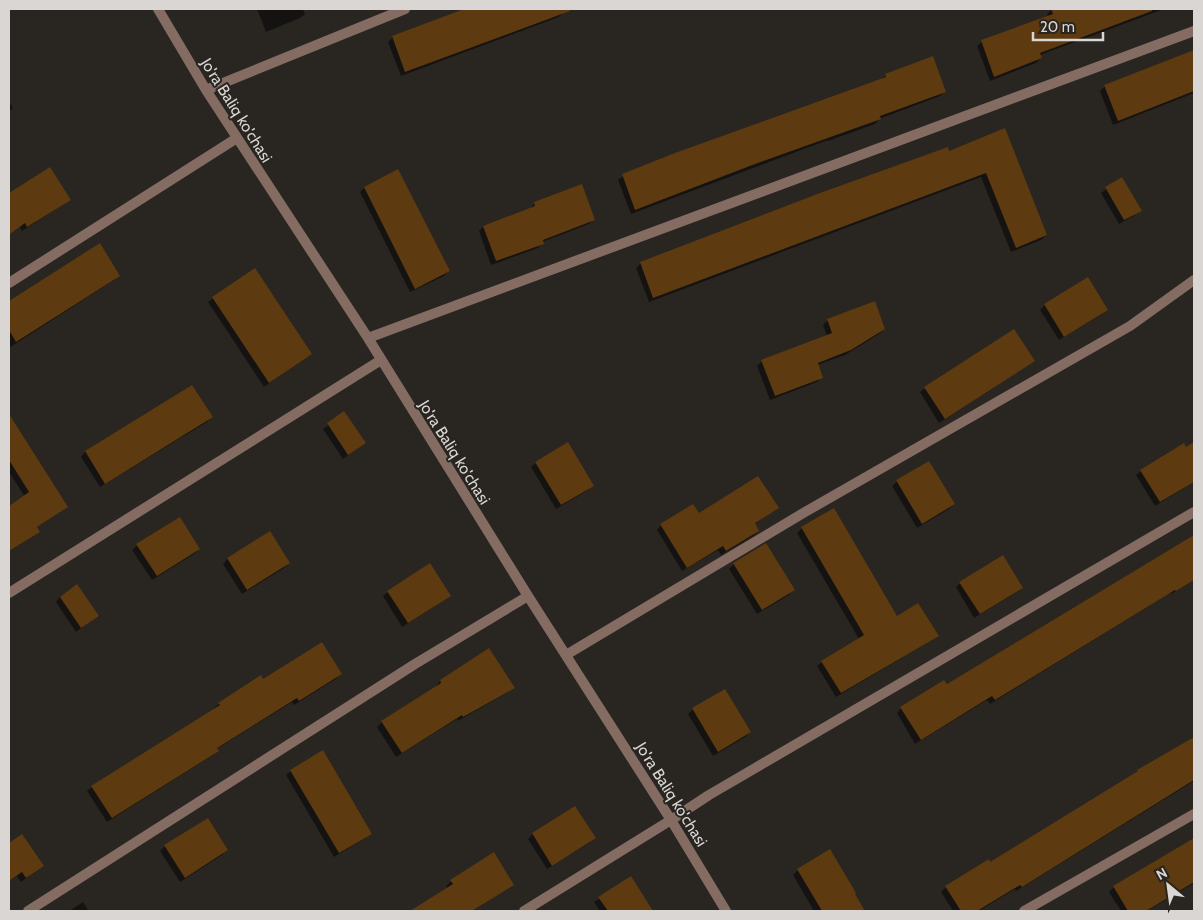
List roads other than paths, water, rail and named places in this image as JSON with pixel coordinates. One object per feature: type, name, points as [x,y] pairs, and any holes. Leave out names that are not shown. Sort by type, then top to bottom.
[{"type":"street","name":"Jo'ra Baliq ko'chasi","points":[[158,9],[206,90],[368,338],[528,596],[671,820],[726,911]]},
{"type":"street","points":[[206,90],[405,9]]},
{"type":"street","points":[[368,338],[1194,31]]},
{"type":"street","points":[[9,283],[237,138]]},
{"type":"street","points":[[566,655],[805,512],[1130,326],[1194,280]]},
{"type":"street","points":[[9,593],[381,360]]},
{"type":"street","points":[[524,911],[709,795],[1194,512]]},
{"type":"street","points":[[28,911],[415,664],[528,596]]},
{"type":"street","points":[[1024,911],[1194,814]]}]
